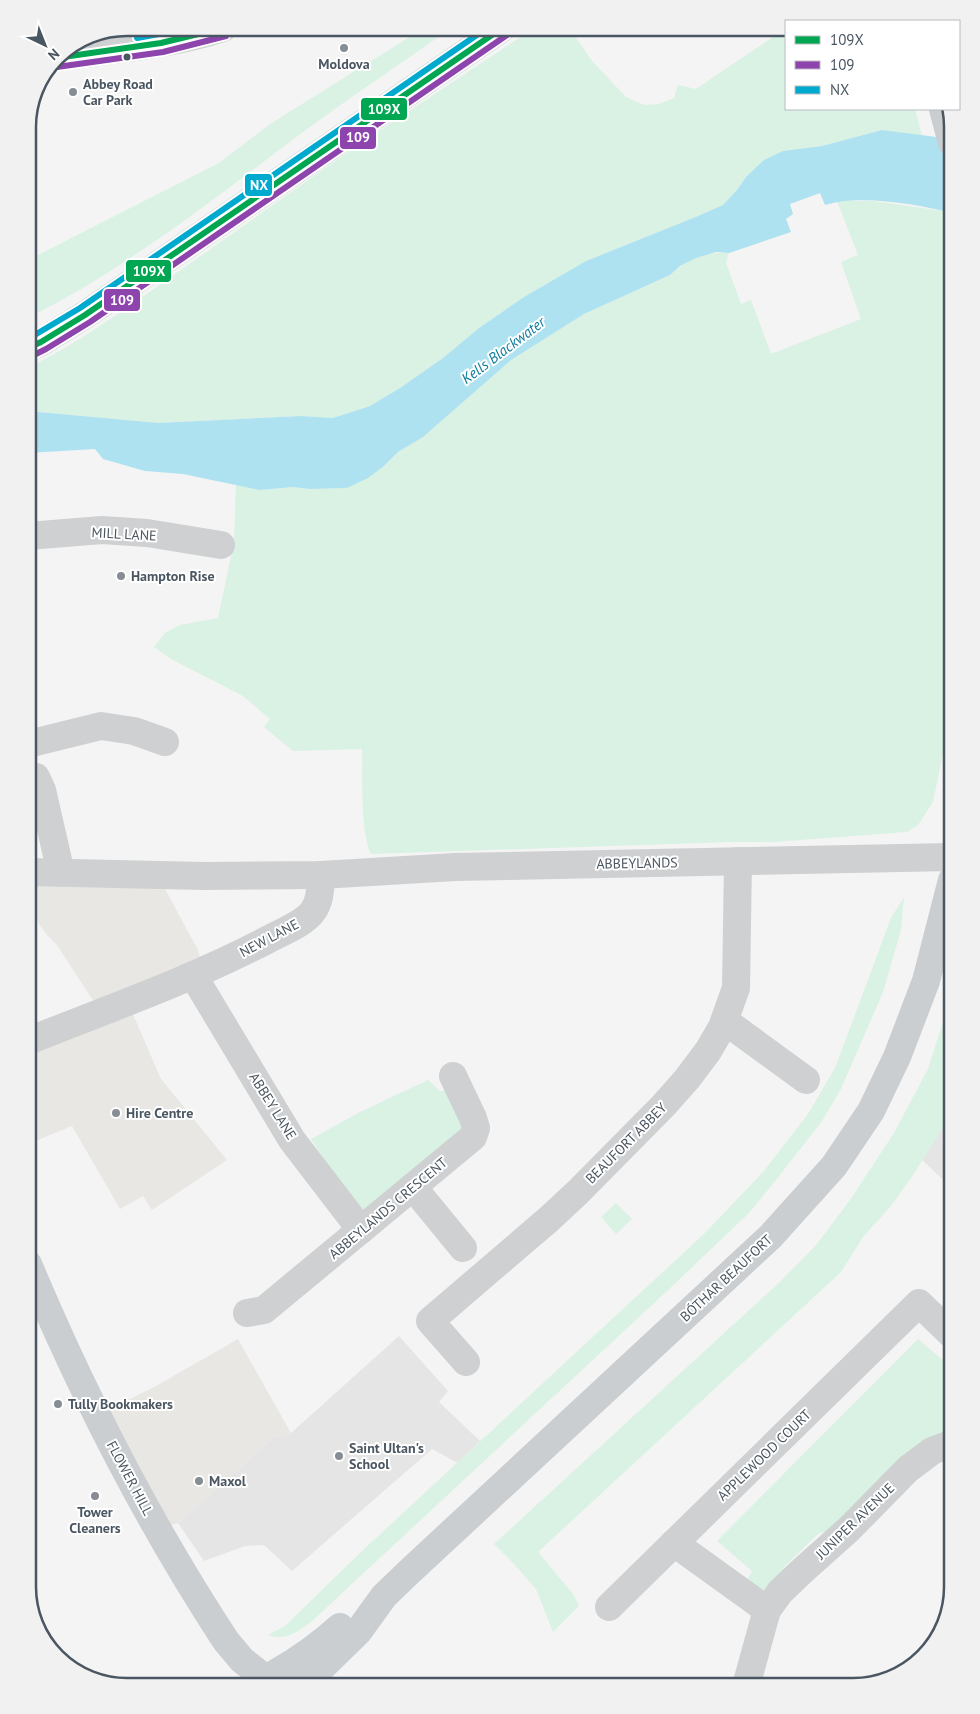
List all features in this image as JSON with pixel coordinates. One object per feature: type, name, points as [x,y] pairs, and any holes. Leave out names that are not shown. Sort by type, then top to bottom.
[{"type":"main road","points":[[36,344],[85,315],[490,36]]},
{"type":"main road","name":"BÓTHAR BEAUFORT","points":[[273,1678],[320,1644],[347,1620],[384,1596],[771,1236],[834,1166],[871,1111],[897,1057],[926,981],[944,911]]},
{"type":"main road","name":"FLOWER HILL","points":[[36,1284],[52,1323],[142,1501],[226,1641],[242,1660],[267,1678]]},
{"type":"main road","name":"BÓTHAR BEAUFORT","points":[[312,1678],[358,1632],[384,1596]]},
{"type":"street","points":[[71,56],[140,47],[194,36]]},
{"type":"street","name":"MILL LANE","points":[[36,535],[102,530],[147,533],[221,545]]},
{"type":"street","points":[[36,742],[100,726],[134,731],[165,742]]},
{"type":"street","points":[[36,749],[44,761],[43,773],[36,778]]},
{"type":"street","points":[[36,783],[42,790],[61,873]]},
{"type":"street","name":"ABBEYLANDS","points":[[321,874],[455,867],[944,857]]},
{"type":"street","name":"BEAUFORT ABBEY","points":[[466,1362],[430,1321],[549,1219],[664,1106],[708,1052],[725,1021],[736,988],[738,861]]},
{"type":"street","points":[[36,872],[204,876],[321,874]]},
{"type":"street","name":"NEW LANE","points":[[36,1038],[193,976],[297,924],[313,912],[320,897],[321,874]]},
{"type":"street","name":"ABBEY LANE","points":[[193,976],[292,1140],[362,1230]]},
{"type":"street","points":[[725,1021],[806,1080]]},
{"type":"street","name":"ABBEYLANDS CRESCENT","points":[[247,1313],[264,1310],[474,1137],[476,1128],[473,1118],[453,1076]]},
{"type":"street","points":[[413,1187],[464,1248]]},
{"type":"street","name":"APPLEWOOD COURT","points":[[609,1607],[919,1303],[944,1327]]},
{"type":"street","name":"JUNIPER AVENUE","points":[[748,1678],[767,1610],[780,1592],[849,1529],[908,1470],[932,1451],[944,1447]]},
{"type":"street","points":[[674,1543],[767,1610]]},
{"type":"shaded area","points":[[134,36],[93,43],[115,37]]},
{"type":"shaded area","points":[[165,880],[165,889],[200,957],[94,1002],[57,945],[39,924],[36,917],[36,884]]},
{"type":"shaded area","points":[[131,1010],[161,1079],[227,1160],[152,1210],[143,1196],[120,1209],[72,1126],[36,1141],[36,1045]]},
{"type":"shaded area","points":[[944,1126],[944,1181],[922,1160]]},
{"type":"shaded area","name":"Saint Ultan's School","points":[[399,1336],[448,1391],[439,1402],[480,1441],[458,1463],[432,1449],[292,1571],[264,1545],[245,1546],[204,1561],[178,1523],[273,1438],[291,1433]]},
{"type":"shaded area","points":[[238,1339],[291,1433],[273,1438],[178,1523],[168,1526],[108,1410],[156,1386]]},
{"type":"green space","points":[[411,36],[440,36],[321,119],[170,231],[100,277],[36,314],[36,256],[219,163],[270,124]]},
{"type":"green space","points":[[522,36],[575,36],[592,61],[626,97],[644,105],[659,104],[674,98],[678,85],[696,89],[774,36],[785,36],[785,110],[915,110],[922,136],[882,130],[822,146],[784,151],[746,177],[723,205],[586,261],[524,297],[479,328],[443,358],[400,388],[370,406],[333,418],[301,416],[158,423],[36,412],[36,363],[106,322],[361,143]]},
{"type":"green space","points":[[837,201],[873,201],[943,211],[944,749],[933,802],[918,825],[907,832],[773,842],[371,854],[365,832],[362,749],[293,751],[264,727],[270,719],[243,696],[171,659],[154,647],[165,633],[180,625],[218,618],[234,542],[236,484],[261,490],[293,487],[310,489],[347,488],[384,466],[398,452],[423,437],[511,360],[584,314],[670,275],[690,261],[712,253],[729,253],[726,263],[741,304],[751,300],[771,354],[861,319],[841,262],[858,255]]},
{"type":"green space","points":[[904,897],[901,930],[883,992],[841,1089],[822,1121],[749,1213],[311,1622],[286,1636],[274,1637],[268,1635],[285,1626],[362,1551],[706,1232],[763,1172],[808,1114],[835,1068],[891,918]]},
{"type":"green space","points":[[944,1019],[944,1127],[913,1175],[891,1206],[863,1237],[841,1272],[538,1552],[573,1594],[579,1606],[553,1632],[536,1589],[494,1544],[781,1281],[817,1244],[850,1200],[894,1133],[928,1069]]},
{"type":"green space","points":[[428,1080],[440,1091],[451,1090],[467,1124],[364,1212],[357,1211],[311,1139],[360,1112]]},
{"type":"green space","points":[[616,1203],[632,1219],[616,1234],[601,1217]]},
{"type":"green space","points":[[918,1339],[944,1361],[944,1434],[833,1529],[818,1534],[783,1568],[785,1577],[766,1590],[746,1583],[752,1571],[717,1541]]},
{"type":"water","name":"Kells Blackwater","points":[[882,130],[944,138],[944,211],[922,206],[871,200],[855,200],[825,205],[820,193],[790,204],[793,214],[786,219],[791,232],[729,253],[716,252],[696,258],[680,266],[670,275],[584,314],[511,360],[423,437],[398,452],[368,478],[347,488],[310,489],[293,487],[260,490],[183,474],[145,471],[103,459],[95,449],[36,453],[36,412],[158,423],[301,416],[333,418],[370,406],[443,358],[479,328],[524,297],[586,261],[723,205],[746,177],[764,160],[783,151],[822,146]]},
{"type":"transit line","name":"NX","points":[[137,38],[148,36]]},
{"type":"transit line","name":"109X","points":[[72,56],[161,43],[190,36]]},
{"type":"transit line","name":"109","points":[[70,65],[163,52],[226,36]]},
{"type":"transit line","name":"NX","points":[[36,334],[80,308],[475,36]]},
{"type":"transit line","name":"109X","points":[[36,344],[85,315],[490,36]]},
{"type":"transit line","name":"109","points":[[36,354],[90,322],[506,36]]},
{"type":"place","name":"Moldova","points":[[344,48]]},
{"type":"place","name":"Abbey Road Car Park","points":[[73,92]]},
{"type":"place","name":"Hampton Rise","points":[[121,576]]},
{"type":"place","name":"Hire Centre","points":[[116,1113]]},
{"type":"place","name":"Tully Bookmakers","points":[[58,1404]]},
{"type":"place","name":"Saint Ultan's School","points":[[339,1456]]},
{"type":"place","name":"Maxol","points":[[199,1481]]},
{"type":"place","name":"Tower Cleaners","points":[[95,1496]]}]
